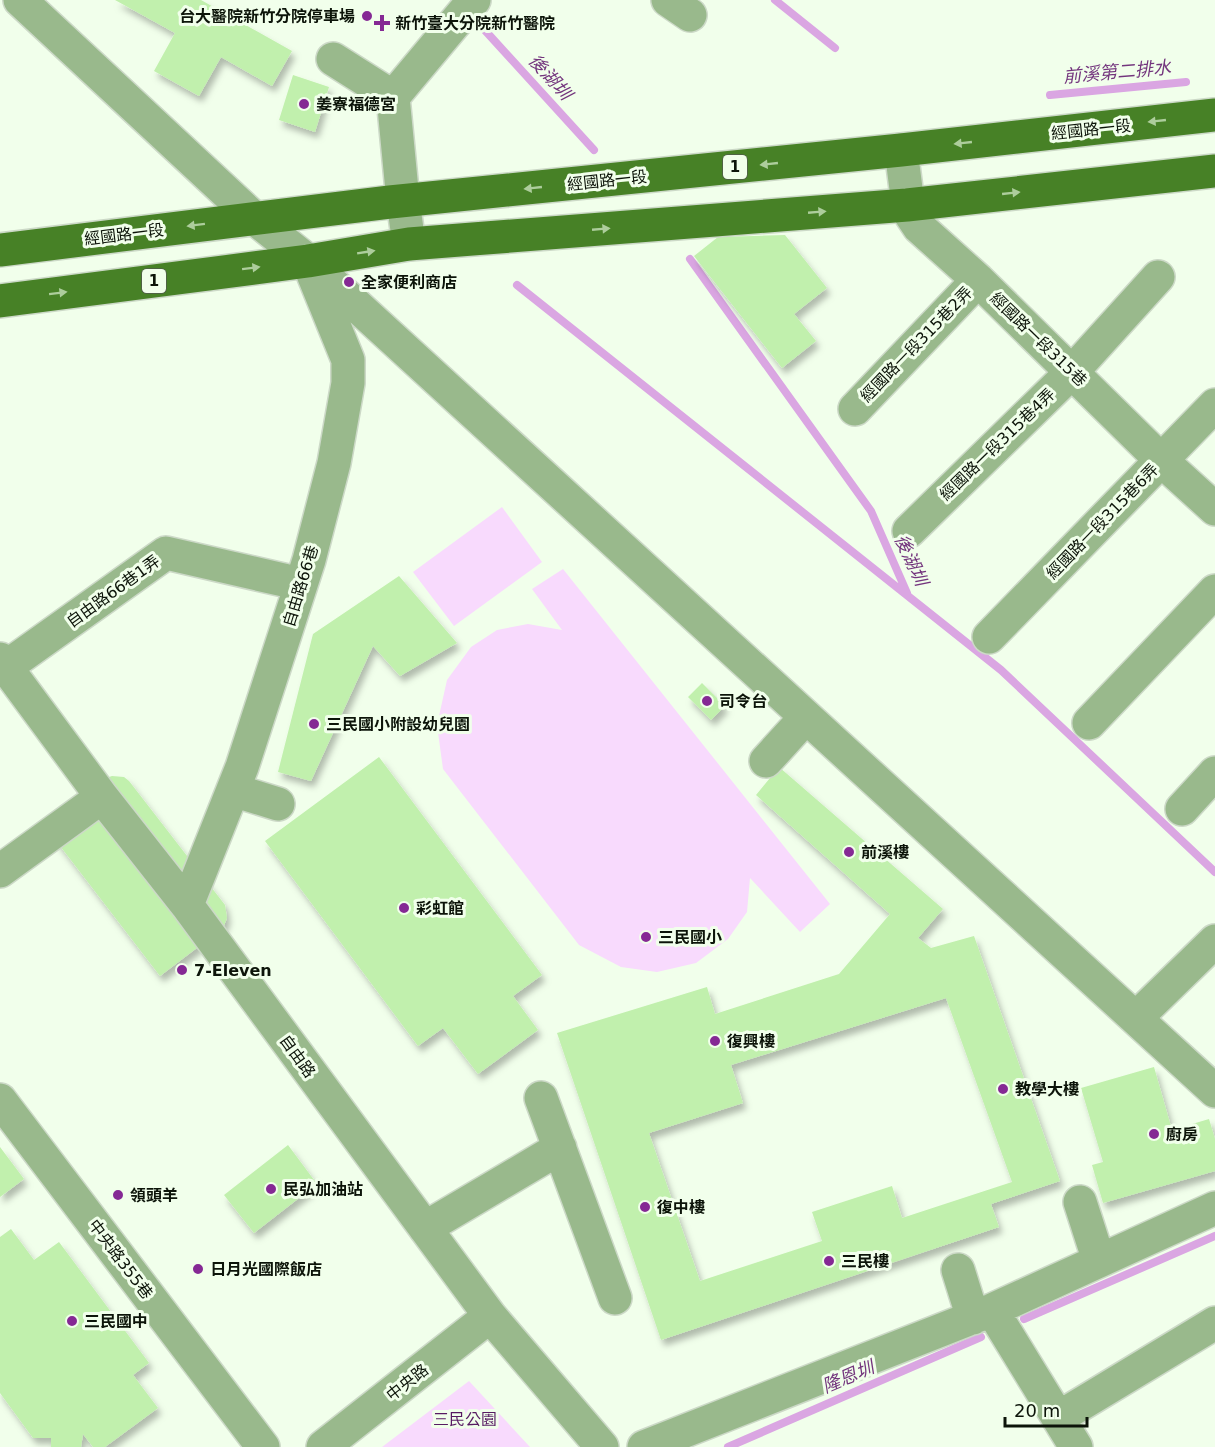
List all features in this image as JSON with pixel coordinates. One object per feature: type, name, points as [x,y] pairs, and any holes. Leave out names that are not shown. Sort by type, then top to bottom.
[{"type":"main road","name":"經國路一段","points":[[0,250],[403,201],[1215,115]]},
{"type":"main road","name":"1","points":[[0,301],[308,261],[410,244],[907,205],[1215,171]]},
{"type":"street","points":[[20,0],[254,218],[308,261],[1215,1091]]},
{"type":"street","points":[[410,244],[403,201],[393,97],[474,0]]},
{"type":"street","points":[[333,59],[393,97]]},
{"type":"street","name":"經國路一段315巷","points":[[901,150],[907,205],[913,220],[919,227],[978,280],[1161,460],[1215,509]]},
{"type":"street","name":"自由路66巷","points":[[187,905],[242,767],[301,584],[334,463],[348,383],[348,360],[308,261]]},
{"type":"street","name":"經國路一段315巷4弄","points":[[909,531],[1072,372],[1158,277]]},
{"type":"street","name":"經國路一段315巷2弄","points":[[855,409],[978,280]]},
{"type":"street","name":"經國路一段315巷6弄","points":[[989,637],[1215,405]]},
{"type":"street","name":"自由路66巷1弄","points":[[3,663],[166,553],[301,584]]},
{"type":"street","points":[[1089,723],[1215,591]]},
{"type":"street","name":"自由路","points":[[3,663],[102,797],[187,905],[490,1316],[602,1447]]},
{"type":"street","points":[[766,760],[806,717]]},
{"type":"street","points":[[1182,809],[1215,773]]},
{"type":"street","points":[[233,790],[278,804]]},
{"type":"street","points":[[0,871],[102,797]]},
{"type":"street","points":[[1136,1018],[1215,941]]},
{"type":"street","points":[[541,1098],[615,1298]]},
{"type":"street","name":"中央路355巷","points":[[0,1100],[263,1447]]},
{"type":"street","points":[[425,1228],[560,1148]]},
{"type":"street","points":[[1080,1202],[1099,1261]]},
{"type":"street","points":[[644,1447],[982,1314],[1215,1208]]},
{"type":"street","points":[[958,1269],[982,1314],[1058,1418],[1076,1447]]},
{"type":"street","name":"中央路","points":[[323,1447],[490,1316]]},
{"type":"street","points":[[1058,1418],[1215,1323]]},
{"type":"green space","points":[[502,507],[542,562],[454,626],[413,572]]},
{"type":"green space","points":[[563,569],[830,904],[800,932],[750,878],[747,912],[728,939],[696,963],[657,972],[621,967],[579,945],[443,769],[437,725],[447,680],[471,647],[497,630],[528,624],[562,630],[532,589]]},
{"type":"green space","name":"三民公園","points":[[469,1381],[530,1447],[382,1447]]},
{"type":"building","points":[[115,0],[201,0],[292,51],[272,86],[221,57],[199,96],[154,71],[175,33]]},
{"type":"building","name":"姜寮福德宮","points":[[293,75],[329,87],[315,132],[279,120]]},
{"type":"building","points":[[785,235],[827,288],[794,314],[816,341],[782,368],[694,256],[718,237]]},
{"type":"building","name":"三民國小附設幼兒園","points":[[399,576],[457,643],[400,676],[373,646],[311,781],[278,772],[313,634]]},
{"type":"building","name":"司令台","points":[[702,683],[725,706],[711,720],[688,697]]},
{"type":"building","name":"彩虹館","points":[[379,757],[542,975],[513,996],[538,1030],[478,1074],[443,1028],[418,1046],[265,841]]},
{"type":"building","points":[[779,767],[943,909],[918,938],[931,948],[974,936],[1060,1181],[991,1204],[999,1227],[661,1340],[557,1033],[707,987],[715,1014],[839,974],[890,914],[756,795]],"holes":[[[946,998],[1012,1182],[902,1218],[892,1186],[812,1212],[822,1241],[700,1281],[649,1133],[743,1103],[731,1065]]]},
{"type":"building","points":[[124,777],[129,781],[225,905],[227,918],[223,928],[160,976],[44,825],[106,778]]},
{"type":"building","name":"廚房","points":[[1154,1067],[1172,1130],[1209,1119],[1215,1139],[1215,1171],[1103,1203],[1092,1165],[1103,1162],[1081,1088]]},
{"type":"building","name":"民弘加油站","points":[[288,1145],[317,1184],[254,1233],[224,1195]]},
{"type":"building","points":[[0,1147],[24,1179],[0,1197]]},
{"type":"building","points":[[11,1229],[34,1260],[59,1242],[149,1363],[133,1375],[158,1408],[105,1447],[93,1447],[83,1434],[81,1447],[51,1447],[51,1438],[33,1438],[0,1393],[0,1237]]},
{"type":"waterway","name":"前溪第二排水","points":[[775,0],[835,48]]},
{"type":"waterway","name":"後湖圳","points":[[481,26],[594,150]]},
{"type":"waterway","name":"前溪第二排水","points":[[1050,95],[1186,82]]},
{"type":"waterway","name":"後湖圳","points":[[690,259],[871,511],[907,593]]},
{"type":"waterway","points":[[517,285],[1001,670],[1215,872]]},
{"type":"waterway","name":"隆恩圳","points":[[1024,1319],[1215,1236]]},
{"type":"waterway","name":"隆恩圳","points":[[728,1447],[981,1337]]},
{"type":"place","name":"台大醫院新竹分院停車場","points":[[367,16]]},
{"type":"place","name":"新竹臺大分院新竹醫院","points":[[382,23]]},
{"type":"place","name":"姜寮福德宮","points":[[304,104]]},
{"type":"place","name":"全家便利商店","points":[[349,282]]},
{"type":"place","name":"司令台","points":[[707,701]]},
{"type":"place","name":"三民國小附設幼兒園","points":[[314,724]]},
{"type":"place","name":"前溪樓","points":[[849,852]]},
{"type":"place","name":"彩虹館","points":[[404,908]]},
{"type":"place","name":"三民國小","points":[[646,937]]},
{"type":"place","name":"7-Eleven","points":[[182,970]]},
{"type":"place","name":"復興樓","points":[[715,1041]]},
{"type":"place","name":"教學大樓","points":[[1003,1089]]},
{"type":"place","name":"廚房","points":[[1154,1134]]},
{"type":"place","name":"民弘加油站","points":[[271,1189]]},
{"type":"place","name":"領頭羊","points":[[118,1195]]},
{"type":"place","name":"復中樓","points":[[645,1207]]},
{"type":"place","name":"三民樓","points":[[829,1261]]},
{"type":"place","name":"日月光國際飯店","points":[[198,1269]]},
{"type":"place","name":"三民國中","points":[[72,1321]]}]
